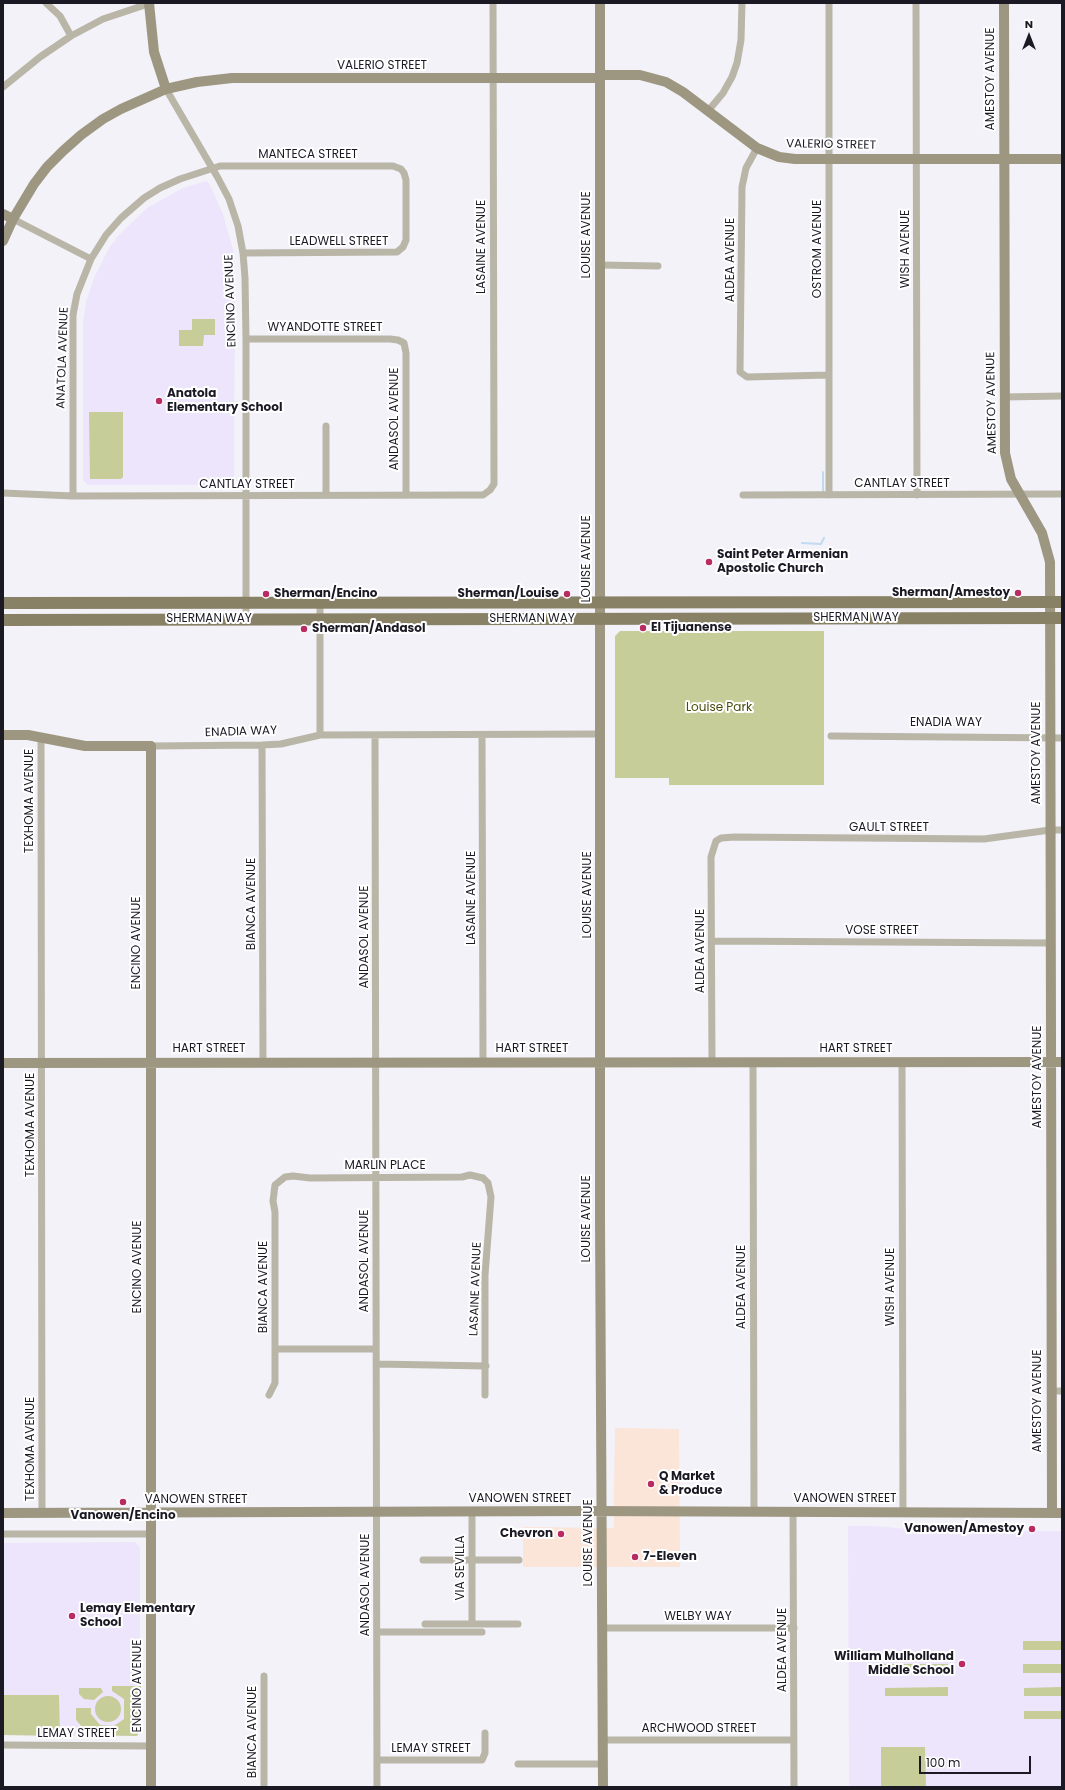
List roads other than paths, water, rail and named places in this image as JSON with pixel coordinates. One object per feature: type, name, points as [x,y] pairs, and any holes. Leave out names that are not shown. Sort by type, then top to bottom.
[{"type":"main road","name":"SHERMAN WAY","points":[[3,603],[1056,602]]},
{"type":"main road","name":"SHERMAN WAY","points":[[3,620],[1056,618]]},
{"type":"street","points":[[46,3],[60,16],[72,36]]},
{"type":"street","points":[[3,88],[40,56],[72,36],[103,19],[150,3]]},
{"type":"street","name":"ENCINO AVENUE","points":[[150,3],[154,52],[166,89],[221,183],[234,213],[243,253],[246,278],[246,619]]},
{"type":"street","name":"LASAINE AVENUE","points":[[490,490],[494,484],[493,3]]},
{"type":"street","name":"LOUISE AVENUE","points":[[600,3],[600,1062],[603,1787]]},
{"type":"street","points":[[708,111],[723,93],[732,77],[737,63],[740,44],[742,3]]},
{"type":"street","name":"OSTROM AVENUE","points":[[829,3],[829,495]]},
{"type":"street","name":"WISH AVENUE","points":[[916,3],[917,495]]},
{"type":"street","name":"AMESTOY AVENUE","points":[[1004,3],[1005,453],[1011,479],[1038,526],[1048,553],[1056,602],[1050,738],[1050,943],[1051,1391],[1057,1513]]},
{"type":"street","name":"VALERIO STREET","points":[[3,241],[13,219],[34,184],[47,167],[81,135],[121,109],[166,89],[197,82],[232,78],[493,78],[640,76],[659,80],[683,92],[757,148],[772,155],[786,158],[1062,159]]},
{"type":"street","name":"ALDEA AVENUE","points":[[757,148],[746,168],[742,187],[740,368],[742,374],[747,377],[829,376]]},
{"type":"street","name":"MANTECA STREET","points":[[212,168],[233,166],[393,166],[402,171]]},
{"type":"street","name":"ANATOLA AVENUE","points":[[73,496],[73,315],[77,294],[90,259],[106,235],[121,218],[144,198],[180,179],[212,168]]},
{"type":"street","name":"LEADWELL STREET","points":[[243,253],[397,252],[403,247],[406,240],[406,180],[402,171]]},
{"type":"street","points":[[3,214],[90,259]]},
{"type":"street","points":[[600,265],[658,266]]},
{"type":"street","name":"WYANDOTTE STREET","points":[[246,339],[390,339],[398,340],[404,343]]},
{"type":"street","name":"ANDASOL AVENUE","points":[[404,343],[406,353],[406,495]]},
{"type":"street","points":[[1004,397],[1062,396]]},
{"type":"street","points":[[326,426],[326,496]]},
{"type":"street","name":"CANTLAY STREET","points":[[3,493],[73,496],[326,496],[483,495],[490,490]]},
{"type":"street","name":"CANTLAY STREET","points":[[743,496],[1020,496],[1062,494]]},
{"type":"street","points":[[320,602],[320,735]]},
{"type":"street","name":"LASAINE AVENUE","points":[[482,734],[483,1062]]},
{"type":"street","name":"ENADIA WAY","points":[[3,735],[28,735],[85,746],[262,746],[281,744],[320,735],[600,734]]},
{"type":"street","name":"ANDASOL AVENUE","points":[[375,735],[377,1787]]},
{"type":"street","name":"ENADIA WAY","points":[[831,736],[1062,738]]},
{"type":"street","name":"TEXHOMA AVENUE","points":[[41,737],[42,1513]]},
{"type":"street","name":"ENCINO AVENUE","points":[[150,746],[151,1787]]},
{"type":"street","name":"BIANCA AVENUE","points":[[262,746],[263,1062]]},
{"type":"street","name":"GAULT STREET","points":[[716,841],[726,837],[984,839],[1050,830],[1062,830]]},
{"type":"street","name":"ALDEA AVENUE","points":[[712,1062],[711,857],[716,841]]},
{"type":"street","name":"VOSE STREET","points":[[712,941],[1050,943]]},
{"type":"street","name":"WISH AVENUE","points":[[902,1062],[903,1512]]},
{"type":"street","name":"HART STREET","points":[[3,1063],[1062,1062]]},
{"type":"street","name":"ALDEA AVENUE","points":[[753,1063],[754,1512]]},
{"type":"street","name":"MARLIN PLACE","points":[[280,1180],[285,1177],[293,1176],[310,1178],[462,1177],[470,1175],[483,1178],[488,1183]]},
{"type":"street","name":"BIANCA AVENUE","points":[[269,1395],[276,1383],[273,1192],[275,1185],[280,1180]]},
{"type":"street","name":"LASAINE AVENUE","points":[[485,1395],[486,1275],[491,1201],[488,1183]]},
{"type":"street","points":[[276,1349],[376,1349]]},
{"type":"street","points":[[376,1364],[486,1366]]},
{"type":"street","points":[[1051,1391],[1062,1391]]},
{"type":"street","name":"VANOWEN STREET","points":[[3,1513],[601,1511],[1057,1513]]},
{"type":"street","name":"VIA SEVILLA","points":[[472,1512],[472,1624]]},
{"type":"street","name":"ALDEA AVENUE","points":[[793,1512],[794,1787]]},
{"type":"street","points":[[3,1534],[151,1534]]},
{"type":"street","points":[[423,1560],[519,1560]]},
{"type":"street","points":[[425,1624],[518,1624]]},
{"type":"street","name":"WELBY WAY","points":[[602,1628],[794,1628]]},
{"type":"street","points":[[377,1632],[482,1632]]},
{"type":"street","name":"BIANCA AVENUE","points":[[264,1676],[264,1787]]},
{"type":"street","name":"LEMAY STREET","points":[[377,1760],[480,1760],[484,1758],[485,1733]]},
{"type":"street","name":"ARCHWOOD STREET","points":[[603,1740],[794,1740]]},
{"type":"street","name":"LEMAY STREET","points":[[3,1745],[151,1746]]},
{"type":"street","points":[[518,1764],[603,1764]]},
{"type":"waterway","points":[[823,472],[823,493]]},
{"type":"waterway","points":[[802,543],[821,544],[824,538]]},
{"type":"place","name":"Anatola Elementary School","points":[[159,401]]},
{"type":"place","name":"Saint Peter Armenian Apostolic Church","points":[[709,562]]},
{"type":"place","name":"Sherman/Amestoy","points":[[1018,593]]},
{"type":"place","name":"Sherman/Encino","points":[[266,594]]},
{"type":"place","name":"Sherman/Louise","points":[[567,594]]},
{"type":"place","name":"El Tijuanense","points":[[643,628]]},
{"type":"place","name":"Sherman/Andasol","points":[[304,629]]},
{"type":"place","name":"Q Market & Produce","points":[[651,1484]]},
{"type":"place","name":"Vanowen/Encino","points":[[123,1502]]},
{"type":"place","name":"Vanowen/Amestoy","points":[[1032,1529]]},
{"type":"place","name":"Chevron","points":[[561,1534]]},
{"type":"place","name":"7-Eleven","points":[[635,1557]]},
{"type":"place","name":"Lemay Elementary School","points":[[72,1616]]},
{"type":"place","name":"William Mulholland Middle School","points":[[962,1664]]},
{"type":"park label","name":"Louise Park","points":[[719,708]]}]
